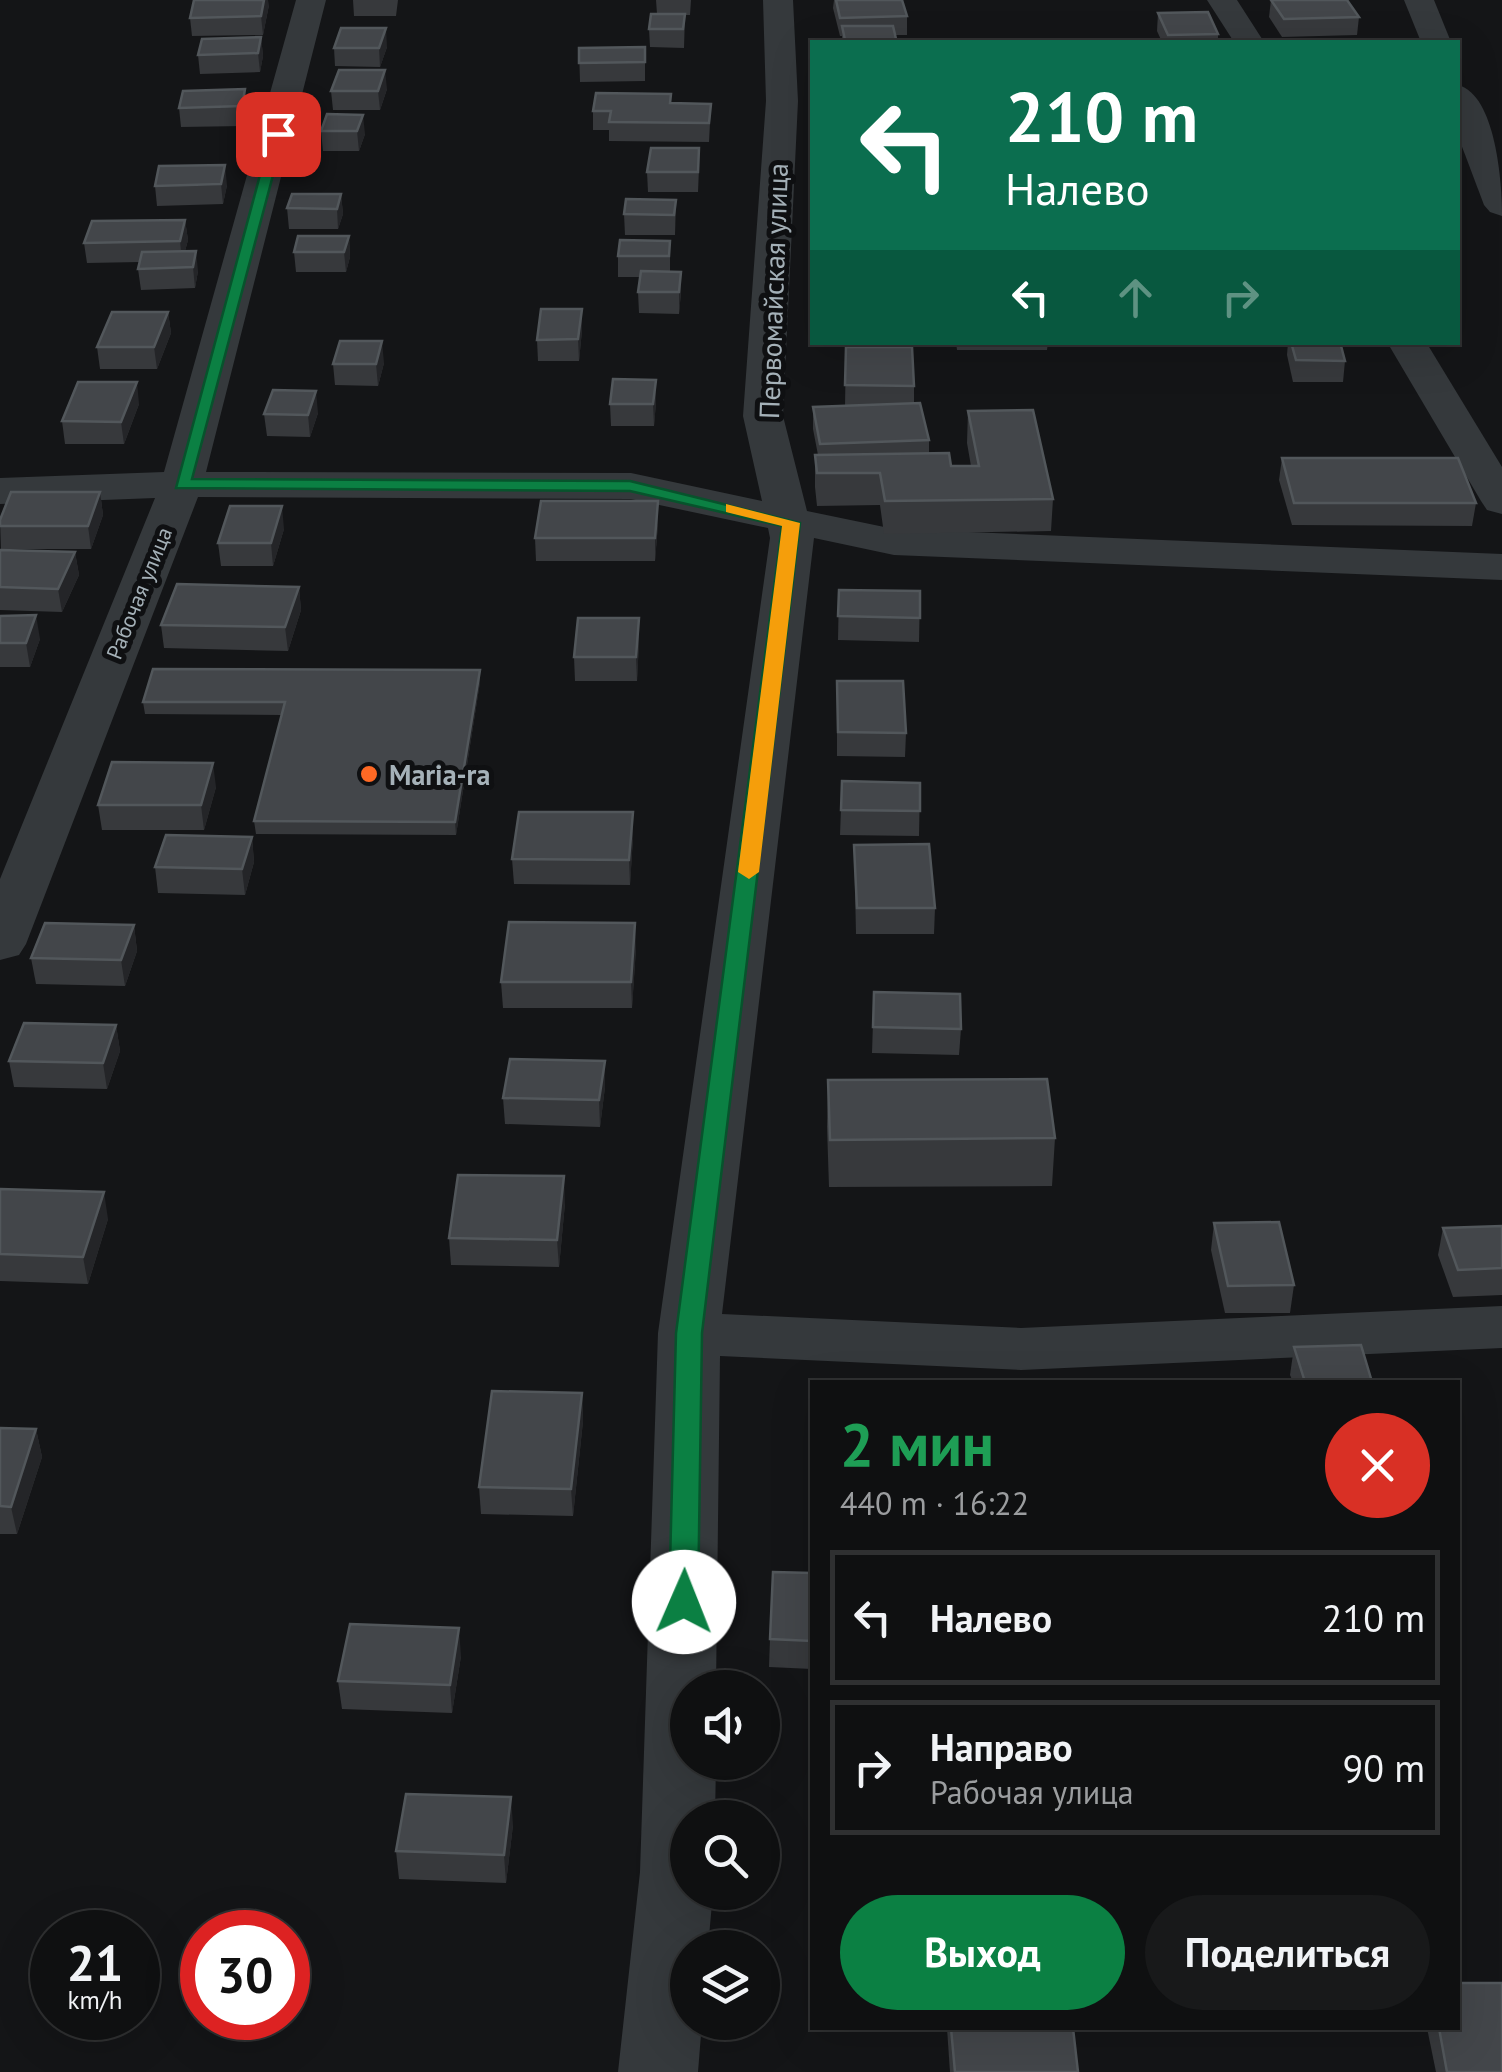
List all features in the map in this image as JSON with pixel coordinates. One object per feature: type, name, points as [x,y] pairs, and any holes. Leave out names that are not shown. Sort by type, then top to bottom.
[{"type":"street","name":"Рабочая улица","points":[[0,944],[182,484],[310,0]]},
{"type":"street","name":"Первомайская улица","points":[[658,2072],[678,1872],[689,1333],[791,523],[763,416],[782,101],[778,0]]},
{"type":"street","points":[[1222,0],[1248,40]]},
{"type":"street","points":[[1419,0],[1435,40]]},
{"type":"street","points":[[1460,100],[1502,205]]},
{"type":"street","points":[[1408,345],[1502,501]]},
{"type":"street","points":[[0,491],[182,484],[630,486],[894,542],[1502,567]]},
{"type":"street","points":[[689,1333],[1021,1349],[1502,1327]]},
{"type":"building","points":[[194,0],[264,0],[261,16],[190,18]]},
{"type":"building","points":[[836,0],[902,0],[907,16],[840,18]]},
{"type":"building","points":[[1271,0],[1347,0],[1359,17],[1284,19]]},
{"type":"building","points":[[1208,12],[1218,34],[1168,35],[1158,13]]},
{"type":"building","points":[[651,14],[685,14],[683,29],[649,29]]},
{"type":"building","points":[[842,26],[893,26],[896,39],[845,40]]},
{"type":"building","points":[[341,28],[386,28],[379,48],[334,48]]},
{"type":"building","points":[[261,37],[258,53],[198,55],[202,39]]},
{"type":"building","points":[[645,47],[645,62],[579,63],[579,48]]},
{"type":"building","points":[[339,70],[385,70],[378,91],[331,91]]},
{"type":"building","points":[[245,89],[242,106],[179,108],[183,91]]},
{"type":"building","points":[[596,93],[671,94],[670,103],[711,104],[709,123],[609,122],[611,111],[593,111]]},
{"type":"building","points":[[327,114],[363,115],[357,131],[321,131]]},
{"type":"building","points":[[651,148],[699,148],[698,172],[647,172]]},
{"type":"building","points":[[225,165],[221,184],[155,186],[159,166]]},
{"type":"building","points":[[292,194],[341,194],[337,209],[287,208]]},
{"type":"building","points":[[626,199],[676,200],[674,215],[624,214]]},
{"type":"building","points":[[185,220],[180,241],[84,243],[92,221]]},
{"type":"building","points":[[298,236],[349,236],[344,252],[294,252]]},
{"type":"building","points":[[620,240],[670,241],[669,256],[618,256]]},
{"type":"building","points":[[196,251],[193,267],[138,269],[142,252]]},
{"type":"building","points":[[641,271],[681,272],[679,292],[638,292]]},
{"type":"building","points":[[541,309],[582,309],[578,339],[537,340]]},
{"type":"building","points":[[112,312],[168,312],[154,347],[97,347]]},
{"type":"building","points":[[340,341],[382,341],[376,364],[333,364]]},
{"type":"building","points":[[1292,345],[1341,345],[1345,361],[1296,360]]},
{"type":"building","points":[[846,347],[912,347],[914,386],[845,385]]},
{"type":"building","points":[[613,379],[656,380],[653,404],[610,404]]},
{"type":"building","points":[[78,382],[137,382],[121,422],[62,421]]},
{"type":"building","points":[[273,390],[316,391],[308,415],[264,414]]},
{"type":"building","points":[[920,403],[929,440],[820,444],[813,407]]},
{"type":"building","points":[[1033,410],[1053,499],[885,501],[880,473],[817,473],[815,455],[949,453],[951,466],[979,466],[968,411]]},
{"type":"building","points":[[1282,458],[1458,458],[1476,503],[1294,503]]},
{"type":"building","points":[[11,492],[100,492],[88,526],[0,526]]},
{"type":"building","points":[[541,501],[658,501],[655,538],[535,538]]},
{"type":"building","points":[[230,506],[282,506],[271,543],[218,543]]},
{"type":"building","points":[[0,550],[75,552],[58,589],[0,587]]},
{"type":"building","points":[[177,584],[299,587],[285,627],[161,625]]},
{"type":"building","points":[[839,590],[920,591],[920,618],[838,616]]},
{"type":"building","points":[[36,615],[26,643],[0,643],[0,616]]},
{"type":"building","points":[[578,618],[639,618],[636,657],[574,657]]},
{"type":"building","name":"Maria-ra","points":[[153,669],[480,670],[455,822],[254,821],[285,702],[143,702]]},
{"type":"building","points":[[837,681],[903,681],[906,733],[838,732]]},
{"type":"building","points":[[112,762],[213,763],[201,805],[98,805]]},
{"type":"building","points":[[842,781],[920,783],[920,811],[841,810]]},
{"type":"building","points":[[519,812],[633,812],[629,860],[512,859]]},
{"type":"building","points":[[166,835],[252,837],[242,869],[155,867]]},
{"type":"building","points":[[929,844],[935,908],[857,908],[854,845]]},
{"type":"building","points":[[509,922],[635,923],[631,982],[501,982]]},
{"type":"building","points":[[45,923],[134,925],[121,960],[31,958]]},
{"type":"building","points":[[874,992],[960,994],[961,1029],[873,1027]]},
{"type":"building","points":[[24,1023],[116,1025],[103,1063],[9,1061]]},
{"type":"building","points":[[510,1059],[605,1061],[599,1100],[503,1098]]},
{"type":"building","points":[[1047,1079],[1055,1138],[830,1140],[828,1080]]},
{"type":"building","points":[[458,1175],[564,1176],[557,1240],[449,1238]]},
{"type":"building","points":[[0,1189],[104,1192],[83,1257],[0,1254]]},
{"type":"building","points":[[1279,1222],[1294,1285],[1228,1286],[1214,1223]]},
{"type":"building","points":[[1502,1226],[1502,1268],[1458,1270],[1443,1228]]},
{"type":"building","points":[[1361,1345],[1371,1380],[1304,1380],[1294,1347]]},
{"type":"building","points":[[492,1391],[582,1393],[571,1489],[479,1487]]},
{"type":"building","points":[[0,1428],[36,1429],[11,1507],[0,1506]]},
{"type":"building","points":[[773,1572],[810,1573],[810,1641],[770,1639]]},
{"type":"building","points":[[350,1624],[459,1628],[450,1685],[338,1681]]},
{"type":"building","points":[[406,1794],[511,1797],[504,1855],[396,1851]]},
{"type":"building","points":[[1460,1983],[1502,1983],[1502,2072],[1447,2072],[1439,2030],[1460,2030]]},
{"type":"building","points":[[951,2030],[1073,2030],[1078,2072],[955,2072]]},
{"type":"slow traffic","points":[[732,508],[791,523],[792,538],[749,872]]},
{"type":"place","name":"Maria-ra","points":[[369,774]]},
{"type":"route","points":[[278,134],[182,484],[630,486],[791,523],[689,1333],[684,1602]]}]
